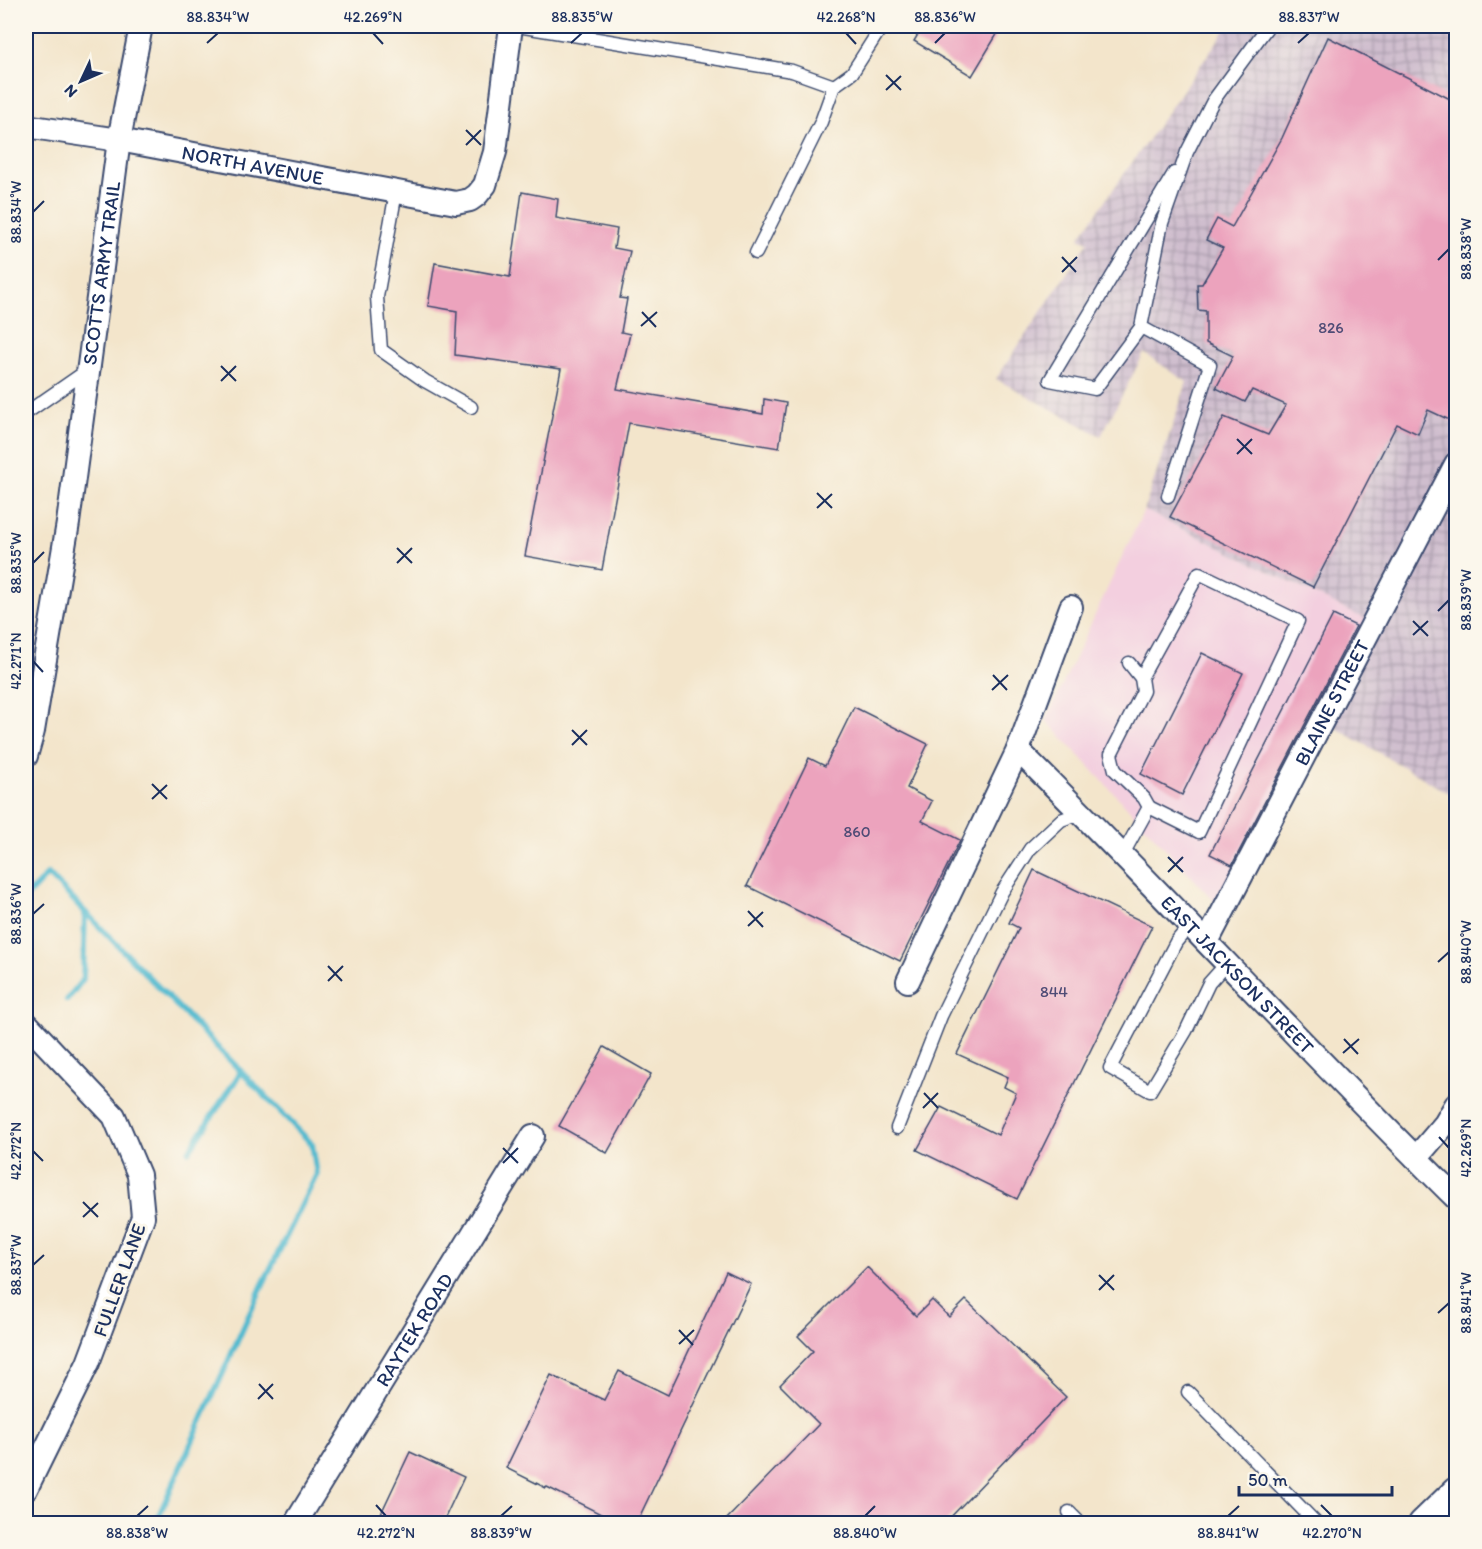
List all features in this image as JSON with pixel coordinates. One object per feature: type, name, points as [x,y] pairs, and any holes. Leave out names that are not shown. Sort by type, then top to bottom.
[{"type":"street","name":"SCOTTS ARMY TRAIL","points":[[26,756],[33,730],[68,523],[119,140],[141,26]]},
{"type":"street","name":"NORTH AVENUE","points":[[26,126],[119,140],[456,203],[470,200],[485,185],[495,152],[511,26]]},
{"type":"street","name":"BLAINE STREET","points":[[1207,942],[1454,475]]},
{"type":"street","points":[[908,981],[1018,750],[1071,607]]},
{"type":"street","name":"EAST JACKSON STREET","points":[[1018,750],[1456,1198]]},
{"type":"street","name":"FULLER LANE","points":[[26,1023],[114,1116],[139,1175],[143,1217],[88,1363],[34,1451],[26,1489]]},
{"type":"street","points":[[1416,1158],[1445,1124],[1456,1105]]},
{"type":"street","name":"RAYTEK ROAD","points":[[295,1524],[533,1136]]},
{"type":"street","points":[[1423,1524],[1456,1492]]},
{"type":"lane","points":[[518,26],[792,72],[834,86]]},
{"type":"lane","points":[[756,253],[820,122],[834,86],[852,73],[882,26]]},
{"type":"lane","points":[[1187,152],[1162,224],[1141,327],[1095,389],[1050,380],[1187,152],[1213,102],[1268,26]]},
{"type":"lane","points":[[396,192],[377,297],[381,350],[425,381],[471,407]]},
{"type":"lane","points":[[1141,327],[1210,365],[1168,496]]},
{"type":"lane","points":[[26,413],[88,370]]},
{"type":"lane","points":[[1129,663],[1141,678],[1143,691],[1112,753],[1115,770],[1144,798],[1149,807],[1199,832],[1298,621],[1199,573],[1141,678]]},
{"type":"lane","points":[[1122,856],[1149,807]]},
{"type":"lane","points":[[897,1128],[941,1016],[1002,892],[1030,849],[1061,820],[1080,813]]},
{"type":"lane","points":[[1190,925],[1176,942],[1110,1068],[1150,1091],[1186,1031],[1209,983],[1227,963]]},
{"type":"lane","points":[[1188,1392],[1317,1524]]},
{"type":"lane","points":[[1069,1512],[1081,1524]]},
{"type":"shaded area","points":[[1228,26],[1456,27],[1456,779],[1449,793],[1315,716],[1367,620],[1144,510],[1187,382],[1144,353],[1101,436],[996,379],[1088,242],[1079,238]]},
{"type":"shaded area","points":[[1144,510],[1367,620],[1217,904],[1046,720]]},
{"type":"building","points":[[923,26],[1002,26],[972,76],[914,41]]},
{"type":"building","points":[[1328,37],[1456,102],[1456,423],[1428,410],[1418,434],[1397,424],[1313,587],[1170,517],[1224,417],[1268,435],[1286,405],[1252,390],[1245,402],[1216,388],[1233,356],[1206,343],[1206,311],[1198,310],[1197,284],[1202,284],[1223,248],[1206,240],[1217,219],[1232,227],[1282,138]]},
{"type":"building","points":[[522,192],[558,199],[556,218],[617,229],[614,248],[630,251],[620,298],[627,299],[621,332],[630,334],[617,389],[763,414],[764,399],[786,403],[779,448],[629,423],[602,570],[525,556],[561,369],[455,355],[457,311],[428,306],[435,263],[510,277]]},
{"type":"building","points":[[1333,615],[1356,626],[1232,865],[1210,854]]},
{"type":"building","points":[[1202,653],[1243,673],[1182,795],[1141,774]]},
{"type":"building","points":[[854,707],[928,744],[907,788],[932,801],[922,821],[960,840],[900,961],[747,886],[809,758],[825,766]]},
{"type":"building","points":[[1034,870],[1152,926],[1017,1199],[917,1150],[941,1107],[998,1135],[1016,1093],[1004,1087],[1008,1077],[957,1054],[1019,928],[1009,923]]},
{"type":"building","points":[[604,1047],[651,1074],[607,1153],[559,1126]]},
{"type":"building","points":[[867,1267],[916,1316],[932,1300],[949,1317],[966,1300],[1066,1397],[944,1524],[722,1524],[819,1424],[780,1385],[813,1351],[798,1336]]},
{"type":"building","points":[[726,1272],[751,1284],[636,1524],[606,1524],[609,1518],[506,1468],[551,1375],[604,1400],[619,1371],[668,1395]]},
{"type":"building","points":[[410,1452],[464,1477],[442,1524],[376,1524]]},
{"type":"waterway","points":[[26,897],[48,874],[312,1144],[317,1174],[263,1284],[155,1524]]},
{"type":"waterway","points":[[67,1000],[83,979],[85,913]]},
{"type":"waterway","points":[[189,1151],[241,1072]]}]
